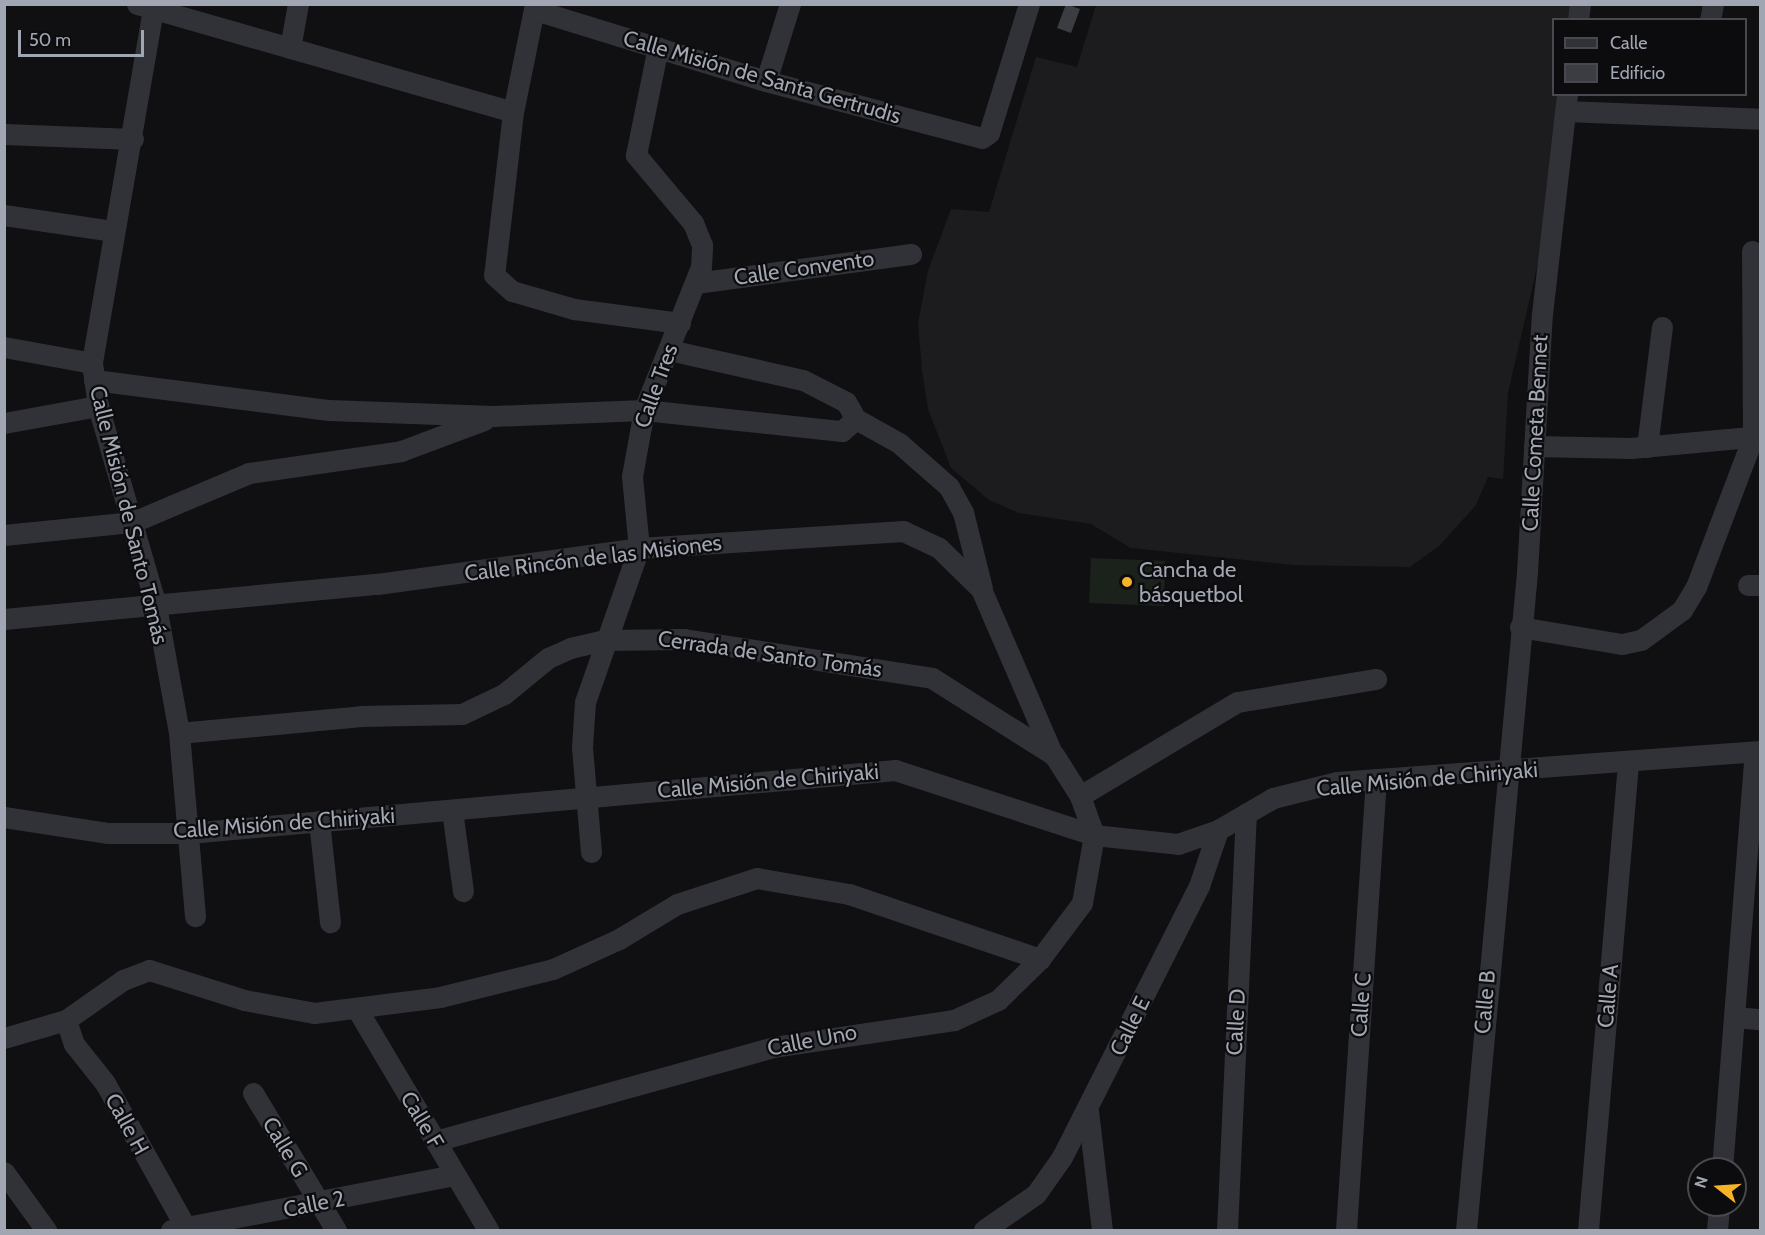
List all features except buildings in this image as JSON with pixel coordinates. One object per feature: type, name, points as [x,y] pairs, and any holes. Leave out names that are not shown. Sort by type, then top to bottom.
[{"type":"street","points":[[290,48],[298,4]]},
{"type":"street","points":[[766,81],[790,4]]},
{"type":"street","name":"Calle Misión de Santa Gertrudis","points":[[535,7],[766,81],[971,138],[989,133],[1029,4]]},
{"type":"street","points":[[145,7],[513,112]]},
{"type":"street","name":"Calle Misión de Santo Tomás","points":[[145,7],[133,139],[114,231],[93,371],[99,406],[134,522],[156,606],[179,734],[195,916]]},
{"type":"street","points":[[535,7],[513,112],[497,223],[494,275],[500,284],[574,309],[680,323]]},
{"type":"street","name":"Calle Tres","points":[[591,852],[582,723],[606,640],[639,548],[632,476],[644,410],[696,283],[702,245],[693,223],[636,155],[658,47]]},
{"type":"street","points":[[1566,103],[1698,105],[1761,119]]},
{"type":"street","name":"Calle Cometa Bennet","points":[[1506,773],[1520,627],[1542,314],[1566,103]]},
{"type":"street","points":[[4,134],[133,139]]},
{"type":"street","points":[[4,215],[114,231]]},
{"type":"street","points":[[1520,627],[1622,644],[1641,640],[1682,610],[1696,587],[1757,436],[1752,251]]},
{"type":"street","name":"Calle Convento","points":[[696,283],[911,254]]},
{"type":"street","points":[[1647,447],[1662,327]]},
{"type":"street","points":[[4,347],[93,371],[329,410],[493,416],[644,410],[843,431],[856,419]]},
{"type":"street","points":[[669,350],[803,380],[846,402],[856,419],[899,442],[949,487],[963,512],[984,595]]},
{"type":"street","points":[[4,423],[99,406]]},
{"type":"street","points":[[4,535],[134,522],[249,473],[401,451],[493,416]]},
{"type":"street","points":[[1534,446],[1647,447],[1757,436]]},
{"type":"street","name":"Calle Rincón de las Misiones","points":[[4,620],[503,569],[639,548],[903,531],[939,548],[984,595],[1054,755]]},
{"type":"street","name":"Cerrada de Santo Tomás","points":[[179,734],[361,716],[462,714],[504,694],[548,658],[606,640],[684,639],[932,678],[1054,755],[1080,796],[1094,835]]},
{"type":"street","points":[[1080,796],[1238,702],[1376,679]]},
{"type":"street","points":[[1723,1157],[1758,752]]},
{"type":"street","name":"Calle Misión de Chiriyaki","points":[[4,817],[107,833],[189,833],[895,770],[1094,835],[1178,843],[1218,830],[1246,813],[1293,791],[1376,780],[1506,773],[1628,761],[1758,752]]},
{"type":"street","name":"Calle A","points":[[1588,1230],[1628,761]]},
{"type":"street","name":"Calle B","points":[[1466,1230],[1506,773]]},
{"type":"street","name":"Calle C","points":[[1346,1230],[1376,780]]},
{"type":"street","points":[[452,810],[463,891]]},
{"type":"street","name":"Calle D","points":[[1227,1230],[1246,813]]},
{"type":"street","points":[[319,822],[330,921]]},
{"type":"street","name":"Calle E","points":[[984,1230],[1036,1194],[1088,1111],[1198,886],[1218,830]]},
{"type":"street","name":"Calle Uno","points":[[435,1141],[774,1047],[954,1020],[998,1000],[1040,959],[1082,903],[1094,835]]},
{"type":"street","points":[[4,1038],[66,1020],[123,980],[149,970],[256,1002],[314,1012],[357,1010],[440,997],[553,969],[619,939],[677,904],[757,878],[849,894],[1040,959]]},
{"type":"street","name":"Calle F","points":[[357,1010],[488,1230]]},
{"type":"street","points":[[1735,1017],[1761,1019]]},
{"type":"street","name":"Calle H","points":[[66,1020],[74,1044],[105,1083],[181,1230]]},
{"type":"street","name":"Calle G","points":[[253,1093],[336,1230]]},
{"type":"street","points":[[1088,1111],[1102,1230]]},
{"type":"street","points":[[4,1172],[46,1230]]},
{"type":"street","name":"Calle 2","points":[[181,1230],[320,1204],[455,1175]]},
{"type":"shaded area","points":[[1096,5],[1571,5],[1569,18],[1552,18],[1552,96],[1557,96],[1543,241],[1508,393],[1503,479],[1488,477],[1476,505],[1440,545],[1410,567],[1294,565],[1131,548],[1091,524],[1019,513],[989,500],[951,468],[928,409],[922,370],[918,323],[928,271],[951,209],[989,212],[1036,57],[1077,67]]},
{"type":"shaded area","name":"Cancha de básquetbol","points":[[1091,558],[1165,561],[1164,606],[1089,603]]},
{"type":"place","name":"Cancha de básquetbol","points":[[1127,582]]}]
